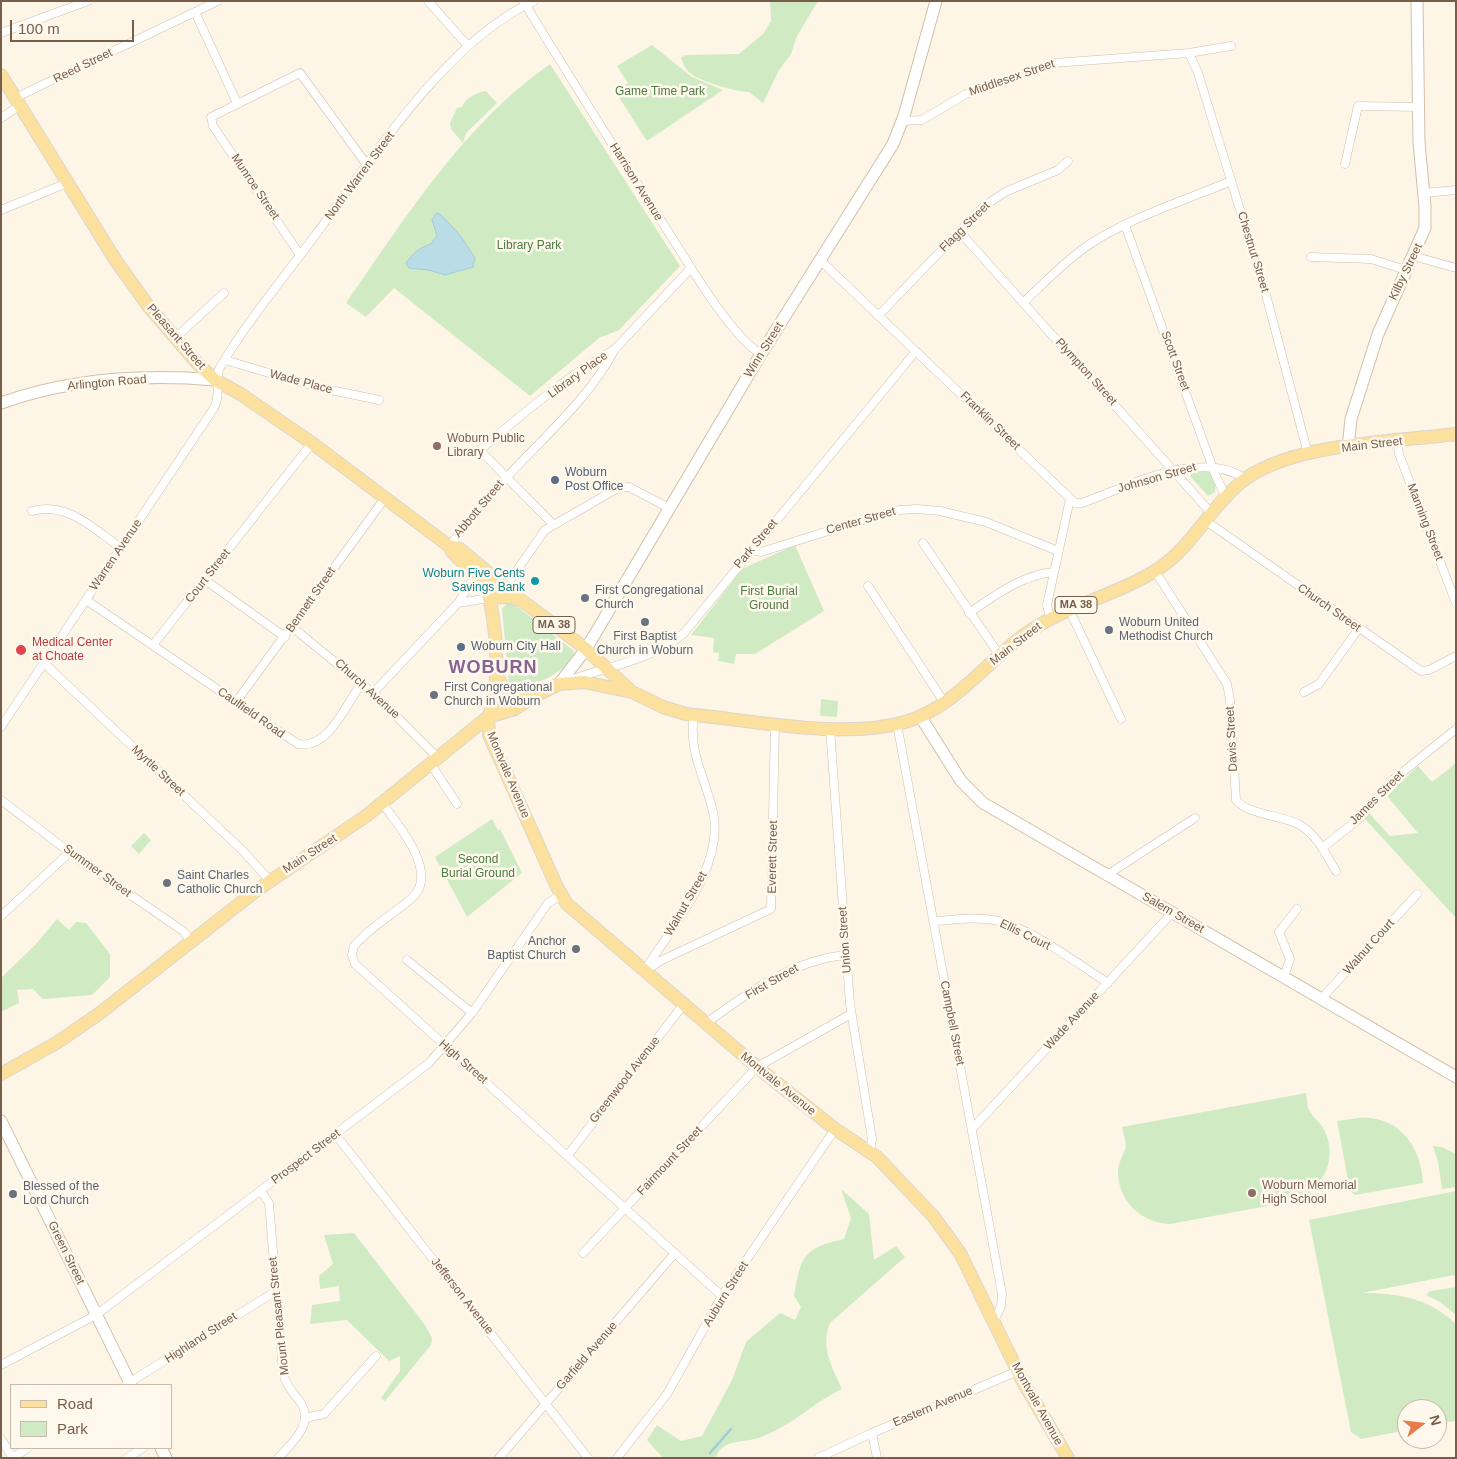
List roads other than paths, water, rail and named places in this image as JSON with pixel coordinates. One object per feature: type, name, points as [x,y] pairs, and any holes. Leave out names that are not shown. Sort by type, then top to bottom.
[{"type":"main road","name":"Pleasant Street","points":[[1,76],[116,261],[175,338],[216,380],[312,443],[449,546],[454,556],[484,582],[489,598]]},
{"type":"main road","name":"Main Street","points":[[1,1074],[88,1021],[270,881],[346,830],[382,803],[433,760],[488,718],[508,712],[559,684],[584,682],[632,692],[663,707],[694,715],[830,728],[868,728],[897,724],[920,716],[944,702],[1025,634],[1050,618],[1155,571],[1179,552],[1226,496],[1246,478],[1270,465],[1308,454],[1348,447],[1456,434]]},
{"type":"main road","name":"Pleasant Street","points":[[449,546],[457,547],[586,649]]},
{"type":"main road","points":[[522,600],[508,597],[489,598],[497,671],[502,687],[509,695],[517,698],[533,697]]},
{"type":"main road","name":"Main Street","points":[[586,649],[632,692]]},
{"type":"main road","points":[[488,718],[494,703],[497,671]]},
{"type":"main road","name":"Montvale Avenue","points":[[488,718],[489,735],[561,895],[581,916],[705,1024],[836,1130],[870,1151],[886,1164],[947,1233],[960,1253],[1041,1416],[1068,1458]]},
{"type":"street","points":[[1,33],[88,1]]},
{"type":"street","name":"Reed Street","points":[[1,118],[17,102],[218,1]]},
{"type":"street","points":[[428,1],[468,46]]},
{"type":"street","name":"North Warren Street","points":[[216,380],[225,360],[300,255],[422,94],[468,46],[524,3],[534,1]]},
{"type":"street","name":"Winn Street","points":[[559,684],[586,649],[761,354],[890,150],[902,121],[936,1]]},
{"type":"street","name":"Kilby Street","points":[[1348,447],[1351,419],[1371,352],[1386,313],[1425,228],[1420,151],[1417,1]]},
{"type":"street","name":"Harrison Avenue","points":[[524,3],[691,268],[750,347],[761,354]]},
{"type":"street","points":[[195,12],[237,104],[300,74],[367,165]]},
{"type":"street","name":"Middlesex Street","points":[[902,121],[923,120],[966,94],[1048,65],[1119,57],[1189,53],[1231,46]]},
{"type":"street","name":"Chestnut Street","points":[[1189,53],[1198,73],[1268,300],[1308,454]]},
{"type":"street","name":"Munroe Street","points":[[237,104],[211,118],[213,126],[300,255]]},
{"type":"street","points":[[1345,164],[1358,106],[1419,107]]},
{"type":"street","name":"Flagg Street","points":[[878,316],[983,207],[1000,194],[1058,170],[1068,162]]},
{"type":"street","points":[[1024,302],[1087,246],[1125,225],[1231,181]]},
{"type":"street","points":[[1,210],[68,183]]},
{"type":"street","points":[[1424,193],[1456,190]]},
{"type":"street","name":"Scott Street","points":[[1125,225],[1213,467],[1226,496]]},
{"type":"street","name":"Plympton Street","points":[[959,231],[1175,472],[1209,517]]},
{"type":"street","points":[[1413,256],[1456,268]]},
{"type":"street","points":[[1311,257],[1371,260],[1406,270]]},
{"type":"street","name":"Franklin Street","points":[[820,260],[1070,499]]},
{"type":"street","points":[[615,348],[691,268]]},
{"type":"street","points":[[175,338],[224,293]]},
{"type":"street","name":"Library Place","points":[[615,348],[604,370],[581,398],[506,477],[480,450],[533,405],[593,361],[615,348]]},
{"type":"street","name":"Park Street","points":[[559,684],[654,652],[680,637],[916,351]]},
{"type":"street","name":"Wade Place","points":[[225,360],[316,388],[379,400]]},
{"type":"street","name":"Arlington Road","points":[[1,403],[40,391],[83,383],[185,377],[216,380]]},
{"type":"street","name":"Warren Avenue","points":[[1,727],[215,406],[218,398],[216,380]]},
{"type":"street","name":"Manning Street","points":[[1397,441],[1399,454],[1456,603]]},
{"type":"street","name":"Court Street","points":[[153,645],[312,443]]},
{"type":"street","name":"Johnson Street","points":[[1070,499],[1082,503],[1198,466],[1231,470],[1246,478]]},
{"type":"street","name":"Abbott Street","points":[[449,546],[506,477],[553,524]]},
{"type":"street","points":[[506,586],[537,539],[553,524],[623,486],[633,488],[669,508]]},
{"type":"street","name":"Bennett Street","points":[[236,702],[385,498]]},
{"type":"street","points":[[1050,618],[1046,606],[1070,499]]},
{"type":"street","points":[[32,512],[49,508],[68,512],[120,548]]},
{"type":"street","name":"Center Street","points":[[751,550],[761,552],[895,511],[924,509],[952,513],[995,525],[1058,551]]},
{"type":"street","name":"Church Street","points":[[1209,517],[1359,628],[1421,671],[1429,670],[1456,656]]},
{"type":"street","points":[[923,544],[1000,656]]},
{"type":"street","name":"Davis Street","points":[[1155,571],[1227,684],[1230,700],[1236,800],[1245,807],[1299,824],[1309,831],[1336,871]]},
{"type":"street","points":[[969,613],[1006,589],[1053,572]]},
{"type":"street","points":[[373,693],[458,603],[476,574]]},
{"type":"street","points":[[205,580],[285,637]]},
{"type":"street","points":[[868,586],[944,702]]},
{"type":"street","points":[[458,603],[489,598]]},
{"type":"street","points":[[86,600],[153,645]]},
{"type":"street","points":[[1069,609],[1121,719]]},
{"type":"street","name":"Church Avenue","points":[[292,627],[373,693],[433,760],[457,804]]},
{"type":"street","points":[[1304,692],[1319,684],[1359,628]]},
{"type":"street","name":"Caulfield Road","points":[[153,645],[290,740],[308,744],[321,738],[332,728],[362,683]]},
{"type":"street","name":"Myrtle Street","points":[[44,663],[237,846],[270,881]]},
{"type":"street","name":"Walnut Street","points":[[645,971],[682,914],[710,862],[714,822],[693,747],[694,715]]},
{"type":"street","name":"Salem Street","points":[[920,716],[961,781],[978,799],[1456,1077]]},
{"type":"street","name":"Everett Street","points":[[645,971],[662,960],[771,909],[775,724]]},
{"type":"street","name":"Campbell Street","points":[[897,724],[1002,1294],[1002,1304],[994,1321]]},
{"type":"street","name":"Union Street","points":[[830,728],[851,1014],[872,1139],[870,1151]]},
{"type":"street","name":"James Street","points":[[1322,848],[1360,818],[1394,779],[1456,728]]},
{"type":"street","name":"Summer Street","points":[[1,800],[70,852],[183,931],[191,941]]},
{"type":"street","name":"High Street","points":[[382,803],[412,846],[419,869],[420,886],[411,898],[356,943],[352,951],[352,958],[363,973],[568,1154],[722,1296]]},
{"type":"street","points":[[1107,875],[1195,818]]},
{"type":"street","points":[[1,916],[70,852]]},
{"type":"street","name":"Walnut Court","points":[[1321,999],[1417,894]]},
{"type":"street","name":"Prospect Street","points":[[1,1365],[96,1315],[429,1063],[445,1047],[472,1013],[548,903],[561,895]]},
{"type":"street","points":[[1284,977],[1290,959],[1279,932],[1297,909]]},
{"type":"street","name":"Wade Avenue","points":[[972,1129],[1172,912]]},
{"type":"street","name":"Ellis Court","points":[[933,921],[982,919],[1007,924],[1038,939],[1108,983]]},
{"type":"street","name":"First Street","points":[[705,1024],[790,970],[816,959],[846,955]]},
{"type":"street","points":[[407,960],[472,1013]]},
{"type":"street","name":"Greenwood Avenue","points":[[568,1154],[683,1005]]},
{"type":"street","name":"Fairmount Street","points":[[583,1253],[757,1067],[851,1014]]},
{"type":"street","name":"Green Street","points":[[1,1121],[129,1384]]},
{"type":"street","name":"Auburn Street","points":[[617,1458],[667,1394],[722,1296],[836,1130]]},
{"type":"street","name":"Jefferson Avenue","points":[[335,1134],[588,1458]]},
{"type":"street","name":"Mount Pleasant Street","points":[[261,1191],[269,1203],[283,1372],[288,1386],[301,1403],[305,1418]]},
{"type":"street","name":"Garfield Avenue","points":[[499,1458],[675,1253]]},
{"type":"street","name":"Highland Street","points":[[129,1384],[276,1291]]},
{"type":"street","points":[[280,1457],[300,1435],[305,1418],[323,1414],[376,1356]]},
{"type":"street","name":"Eastern Avenue","points":[[818,1458],[872,1432],[1018,1371]]},
{"type":"street","points":[[872,1432],[877,1458]]},
{"type":"street","points":[[1,1439],[13,1458],[26,1449]]},
{"type":"street","points":[[127,1458],[141,1449]]},
{"type":"water","points":[[437,213],[460,235],[475,258],[473,267],[445,275],[429,270],[409,268],[406,263],[420,249],[431,244],[437,235],[432,220]]},
{"type":"waterway","points":[[710,1453],[731,1429]]},
{"type":"place","name":"Woburn Public Library","points":[[437,446]]},
{"type":"place","name":"Woburn Post Office","points":[[555,480]]},
{"type":"place","name":"Woburn Five Cents Savings Bank","points":[[535,581]]},
{"type":"place","name":"First Congregational Church","points":[[585,598]]},
{"type":"place","name":"First Baptist Church in Woburn","points":[[645,622]]},
{"type":"place","name":"Woburn United Methodist Church","points":[[1109,630]]},
{"type":"place","name":"Woburn City Hall","points":[[461,647]]},
{"type":"place","name":"Medical Center at Choate","points":[[21,650]]},
{"type":"place","name":"First Congregational Church in Woburn","points":[[434,695]]},
{"type":"place","name":"Saint Charles Catholic Church","points":[[167,883]]},
{"type":"place","name":"Anchor Baptist Church","points":[[576,949]]},
{"type":"place","name":"Woburn Memorial High School","points":[[1252,1193]]},
{"type":"place","name":"Blessed of the Lord Church","points":[[13,1194]]},
{"type":"district","name":"WOBURN","points":[[493,668]]},
{"type":"park label","name":"Game Time Park","points":[[660,92]]},
{"type":"park label","name":"Library Park","points":[[529,246]]},
{"type":"park label","name":"First Burial Ground","points":[[769,599]]},
{"type":"park label","name":"Second Burial Ground","points":[[478,867]]}]
